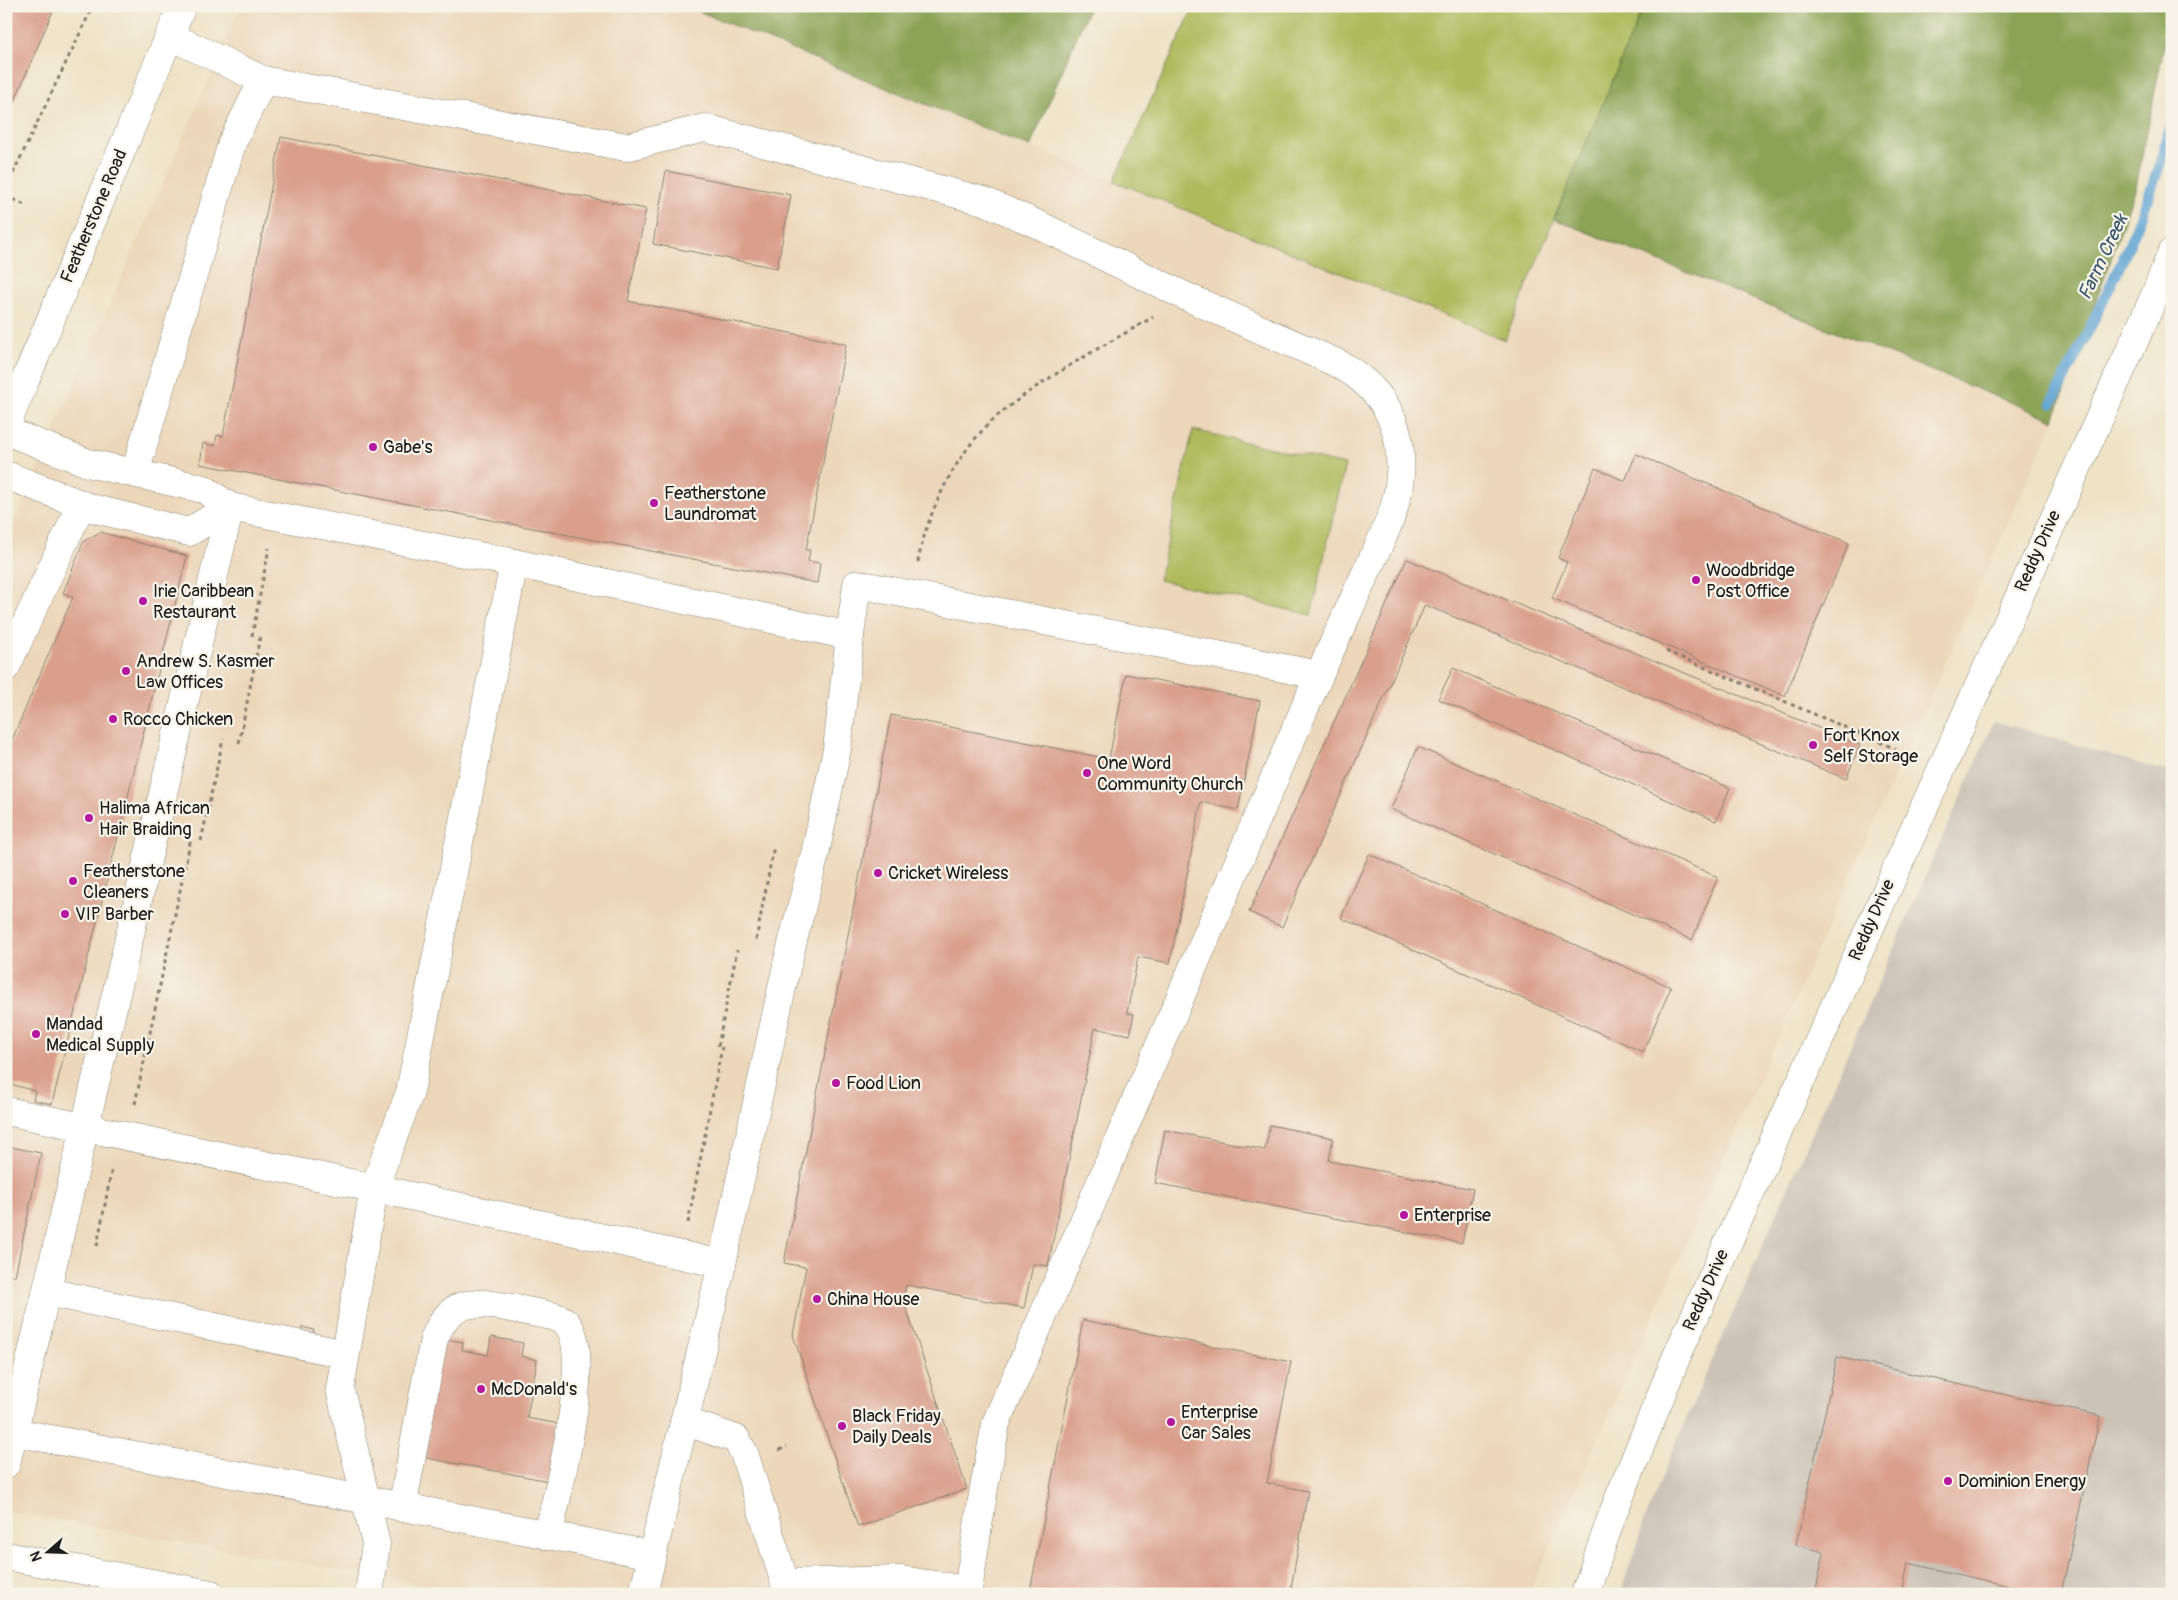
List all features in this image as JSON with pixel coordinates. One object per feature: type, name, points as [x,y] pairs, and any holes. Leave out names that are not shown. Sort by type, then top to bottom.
[{"type":"street","name":"Featherstone Road","points":[[6,426],[182,6]]},
{"type":"street","points":[[170,36],[263,80],[626,146],[705,128],[984,202],[1039,225],[1187,297],[1339,364],[1357,374],[1372,386],[1382,399],[1396,430],[1401,472],[1399,490],[1390,520],[1319,675],[996,1423],[968,1590],[901,1580],[785,1583],[744,1453],[736,1439],[684,1421]]},
{"type":"street","points":[[135,473],[232,143],[263,80]]},
{"type":"street","name":"Reddy Drive","points":[[1584,1594],[1613,1512],[1676,1358],[2010,614],[2163,298],[2172,252]]},
{"type":"street","points":[[6,431],[88,463],[204,489],[230,507],[514,563],[850,636]]},
{"type":"street","points":[[6,475],[81,505],[189,532],[230,507]]},
{"type":"street","points":[[6,667],[81,505]]},
{"type":"street","points":[[6,1464],[230,507]]},
{"type":"street","points":[[369,1594],[376,1544],[340,1389],[374,1188],[410,1092],[514,563]]},
{"type":"street","points":[[643,1594],[722,1264],[766,1055],[816,854],[835,759],[857,584],[1319,675]]},
{"type":"street","points":[[6,1111],[374,1188],[722,1264]]},
{"type":"street","points":[[47,1292],[345,1354]]},
{"type":"street","points":[[402,1508],[434,1338],[446,1317],[465,1304],[478,1302],[552,1316],[562,1319],[569,1326],[576,1349],[577,1369],[573,1412],[548,1536]]},
{"type":"street","points":[[14,1432],[652,1556]]},
{"type":"street","points":[[6,1556],[211,1594]]},
{"type":"path","points":[[6,188],[93,6]]},
{"type":"path","points":[[6,196],[27,206]]},
{"type":"path","points":[[912,594],[921,544],[939,497],[953,472],[977,437],[1000,413],[1024,395],[1187,297]]},
{"type":"path","points":[[252,636],[275,516]]},
{"type":"path","points":[[239,743],[260,638]]},
{"type":"path","points":[[1666,651],[1896,748]]},
{"type":"path","points":[[202,841],[223,739]]},
{"type":"path","points":[[97,1246],[191,838]]},
{"type":"path","points":[[756,944],[774,846]]},
{"type":"path","points":[[681,1256],[737,950]]},
{"type":"shaded area","points":[[241,6],[686,6],[1505,339],[1554,219],[2054,420],[1529,1594],[476,1594],[6,1511],[6,540]]},
{"type":"shaded area","points":[[1994,721],[2172,773],[2172,1594],[1620,1594],[1643,1525],[1670,1456]]},
{"type":"green space","points":[[686,6],[1090,6],[1030,147]]},
{"type":"green space","points":[[1194,6],[1644,6],[1505,340],[1114,181]]},
{"type":"green space","points":[[1644,6],[2172,6],[2136,187],[2054,420],[1554,219]]},
{"type":"green space","points":[[1193,430],[1345,465],[1311,615],[1159,580]]},
{"type":"building","points":[[6,6],[55,6],[6,121]]},
{"type":"building","points":[[281,137],[646,209],[628,301],[846,344],[806,550],[810,550],[808,561],[820,563],[817,583],[200,464],[203,443],[215,446],[217,435],[223,436]]},
{"type":"building","points":[[666,171],[791,195],[777,268],[653,244]]},
{"type":"building","name":"Woodbridge Post Office","points":[[1636,454],[1849,543],[1785,696],[1552,598],[1567,562],[1558,558],[1595,468],[1625,481]]},
{"type":"building","points":[[100,532],[187,556],[52,1104],[33,1100],[35,1091],[6,1083],[6,754],[73,597],[63,593],[84,541]]},
{"type":"building","points":[[1407,559],[1860,745],[1846,779],[1425,605],[1282,927],[1249,912]]},
{"type":"building","points":[[1453,668],[1730,788],[1716,821],[1438,699]]},
{"type":"building","points":[[1126,674],[1260,701],[1238,810],[1201,802],[1170,963],[1138,957],[1127,1013],[1134,1014],[1130,1035],[1095,1028],[1048,1266],[1033,1264],[1024,1308],[906,1285],[903,1299],[967,1489],[858,1527],[793,1335],[806,1267],[784,1263],[891,715],[1109,759]]},
{"type":"building","points":[[1418,747],[1718,877],[1692,940],[1391,809]]},
{"type":"building","points":[[1369,854],[1671,987],[1643,1052],[1341,918]]},
{"type":"building","points":[[1270,1125],[1333,1138],[1329,1161],[1473,1189],[1462,1243],[1155,1183],[1165,1130],[1265,1150]]},
{"type":"building","points":[[6,1146],[41,1153],[15,1276],[10,1275],[7,1288]]},
{"type":"building","name":"Enterprise Car Sales","points":[[1083,1320],[1291,1362],[1267,1483],[1308,1491],[1290,1594],[1045,1594],[1030,1591]]},
{"type":"building","points":[[302,1327],[314,1330],[313,1341],[300,1339]]},
{"type":"building","name":"McDonald's","points":[[491,1337],[523,1343],[521,1356],[537,1360],[527,1418],[559,1424],[549,1481],[426,1458],[430,1436],[422,1434],[439,1338],[463,1342],[462,1350],[488,1355]]},
{"type":"building","name":"Dominion Energy","points":[[1837,1357],[2100,1416],[2061,1594],[2044,1594],[1908,1563],[1902,1594],[1815,1594],[1824,1552],[1796,1545]]},
{"type":"waterway","name":"Farm Creek","points":[[2052,403],[2104,300],[2136,230],[2150,194],[2172,120]]},
{"type":"place","name":"Gabe's","points":[[373,447]]},
{"type":"place","name":"Featherstone Laundromat","points":[[654,503]]},
{"type":"place","name":"Woodbridge Post Office","points":[[1696,580]]},
{"type":"place","name":"Irie Caribbean Restaurant","points":[[143,601]]},
{"type":"place","name":"Andrew S. Kasmer Law Offices","points":[[126,671]]},
{"type":"place","name":"Rocco Chicken","points":[[113,719]]},
{"type":"place","name":"Fort Knox Self Storage","points":[[1813,745]]},
{"type":"place","name":"One Word Community Church","points":[[1087,773]]},
{"type":"place","name":"Halima African Hair Braiding","points":[[89,818]]},
{"type":"place","name":"Cricket Wireless","points":[[878,873]]},
{"type":"place","name":"Featherstone Cleaners","points":[[73,881]]},
{"type":"place","name":"VIP Barber","points":[[65,914]]},
{"type":"place","name":"Mandad Medical Supply","points":[[36,1034]]},
{"type":"place","name":"Food Lion","points":[[836,1083]]},
{"type":"place","name":"Enterprise","points":[[1404,1215]]},
{"type":"place","name":"China House","points":[[817,1299]]},
{"type":"place","name":"McDonald's","points":[[481,1389]]},
{"type":"place","name":"Enterprise Car Sales","points":[[1171,1422]]},
{"type":"place","name":"Black Friday Daily Deals","points":[[842,1426]]},
{"type":"place","name":"Dominion Energy","points":[[1948,1481]]}]
